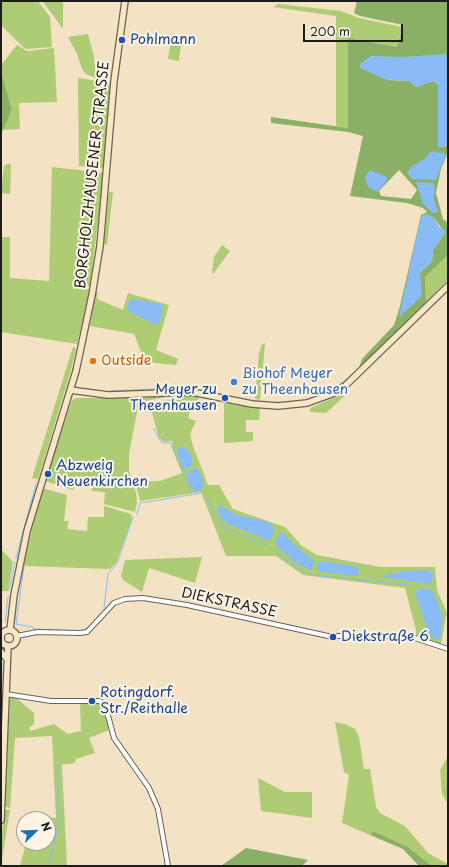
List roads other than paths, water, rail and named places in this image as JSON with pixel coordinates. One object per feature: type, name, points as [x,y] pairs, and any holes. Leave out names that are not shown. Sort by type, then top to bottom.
[{"type":"main road","name":"BORGHOLZHAUSENER STRASSE","points":[[10,630],[14,595],[27,531],[70,390],[83,339],[100,246],[114,81],[125,1]]},
{"type":"main road","points":[[70,390],[108,394],[192,392],[252,404],[278,406],[291,406],[318,400],[339,390],[357,375],[448,286]]},
{"type":"main road","points":[[10,630],[17,636],[15,643],[8,646],[1,642],[2,634],[10,630]]},
{"type":"main road","points":[[1,820],[8,646]]},
{"type":"main road","points":[[1,652],[8,659]]},
{"type":"street","name":"DIEKSTRASSE","points":[[17,636],[37,632],[87,632],[114,604],[125,599],[143,598],[187,605],[328,636],[409,636],[448,649]]},
{"type":"street","points":[[6,694],[51,701],[99,701],[103,703],[106,708],[111,730],[116,742],[149,788],[158,809],[168,866]]},
{"type":"water","points":[[448,55],[448,145],[442,147],[438,146],[438,84],[433,81],[416,87],[410,81],[387,80],[360,68],[360,64],[371,56],[406,57]]},
{"type":"water","points":[[431,151],[446,154],[436,180],[412,179],[407,173],[411,167],[425,159]]},
{"type":"water","points":[[370,170],[387,177],[387,180],[377,192],[368,187],[365,177]]},
{"type":"water","points":[[416,182],[433,183],[435,189],[434,199],[438,212],[433,213],[423,204]]},
{"type":"water","points":[[426,214],[433,217],[440,228],[445,230],[445,233],[433,250],[432,261],[420,273],[422,296],[399,317],[421,217]]},
{"type":"water","points":[[130,299],[161,304],[163,308],[160,322],[156,325],[128,311],[127,308]]},
{"type":"water","points":[[184,447],[190,453],[193,464],[187,469],[183,468],[177,451],[178,448]]},
{"type":"water","points":[[198,469],[204,485],[202,490],[196,492],[191,487],[187,478],[188,472]]},
{"type":"water","points":[[221,506],[237,515],[268,522],[272,525],[274,531],[270,541],[226,523],[221,518],[217,508]]},
{"type":"water","points":[[282,532],[315,562],[311,570],[296,563],[277,546],[275,541]]},
{"type":"water","points":[[321,561],[358,567],[359,575],[356,576],[319,571],[316,566]]},
{"type":"water","points":[[428,570],[433,574],[432,582],[430,584],[383,577],[385,575],[407,571]]},
{"type":"water","points":[[420,588],[432,590],[443,616],[440,639],[434,639],[429,634],[415,593]]},
{"type":"waterway","points":[[324,394],[343,382],[359,368]]},
{"type":"waterway","points":[[111,391],[174,388]]},
{"type":"waterway","points":[[255,401],[272,403]]},
{"type":"waterway","points":[[154,429],[161,442],[171,443],[192,494]]},
{"type":"waterway","points":[[16,558],[36,484]]},
{"type":"waterway","points":[[137,514],[140,503],[202,493]]},
{"type":"waterway","points":[[205,496],[222,526],[267,545]]},
{"type":"waterway","points":[[104,608],[108,574],[117,563],[133,517]]},
{"type":"waterway","points":[[271,548],[295,567],[311,575],[408,585]]},
{"type":"waterway","points":[[9,591],[15,562]]},
{"type":"waterway","points":[[24,567],[16,624],[32,627],[33,629],[81,631],[88,628]]},
{"type":"waterway","points":[[5,622],[8,597]]},
{"type":"waterway","points":[[1,726],[2,664]]},
{"type":"waterway","points":[[47,866],[50,860],[58,828],[58,765]]},
{"type":"place","name":"Pohlmann","points":[[122,40]]},
{"type":"place","name":"Outside","points":[[93,361]]},
{"type":"place","name":"Biohof Meyer zu Theenhausen","points":[[234,382]]},
{"type":"place","name":"Meyer zu Theenhausen","points":[[225,398]]},
{"type":"place","name":"Abzweig Neuenkirchen","points":[[48,474]]},
{"type":"place","name":"Diekstraße 6","points":[[333,637]]},
{"type":"place","name":"Rotingdorf. Str./Reithalle","points":[[92,701]]}]
